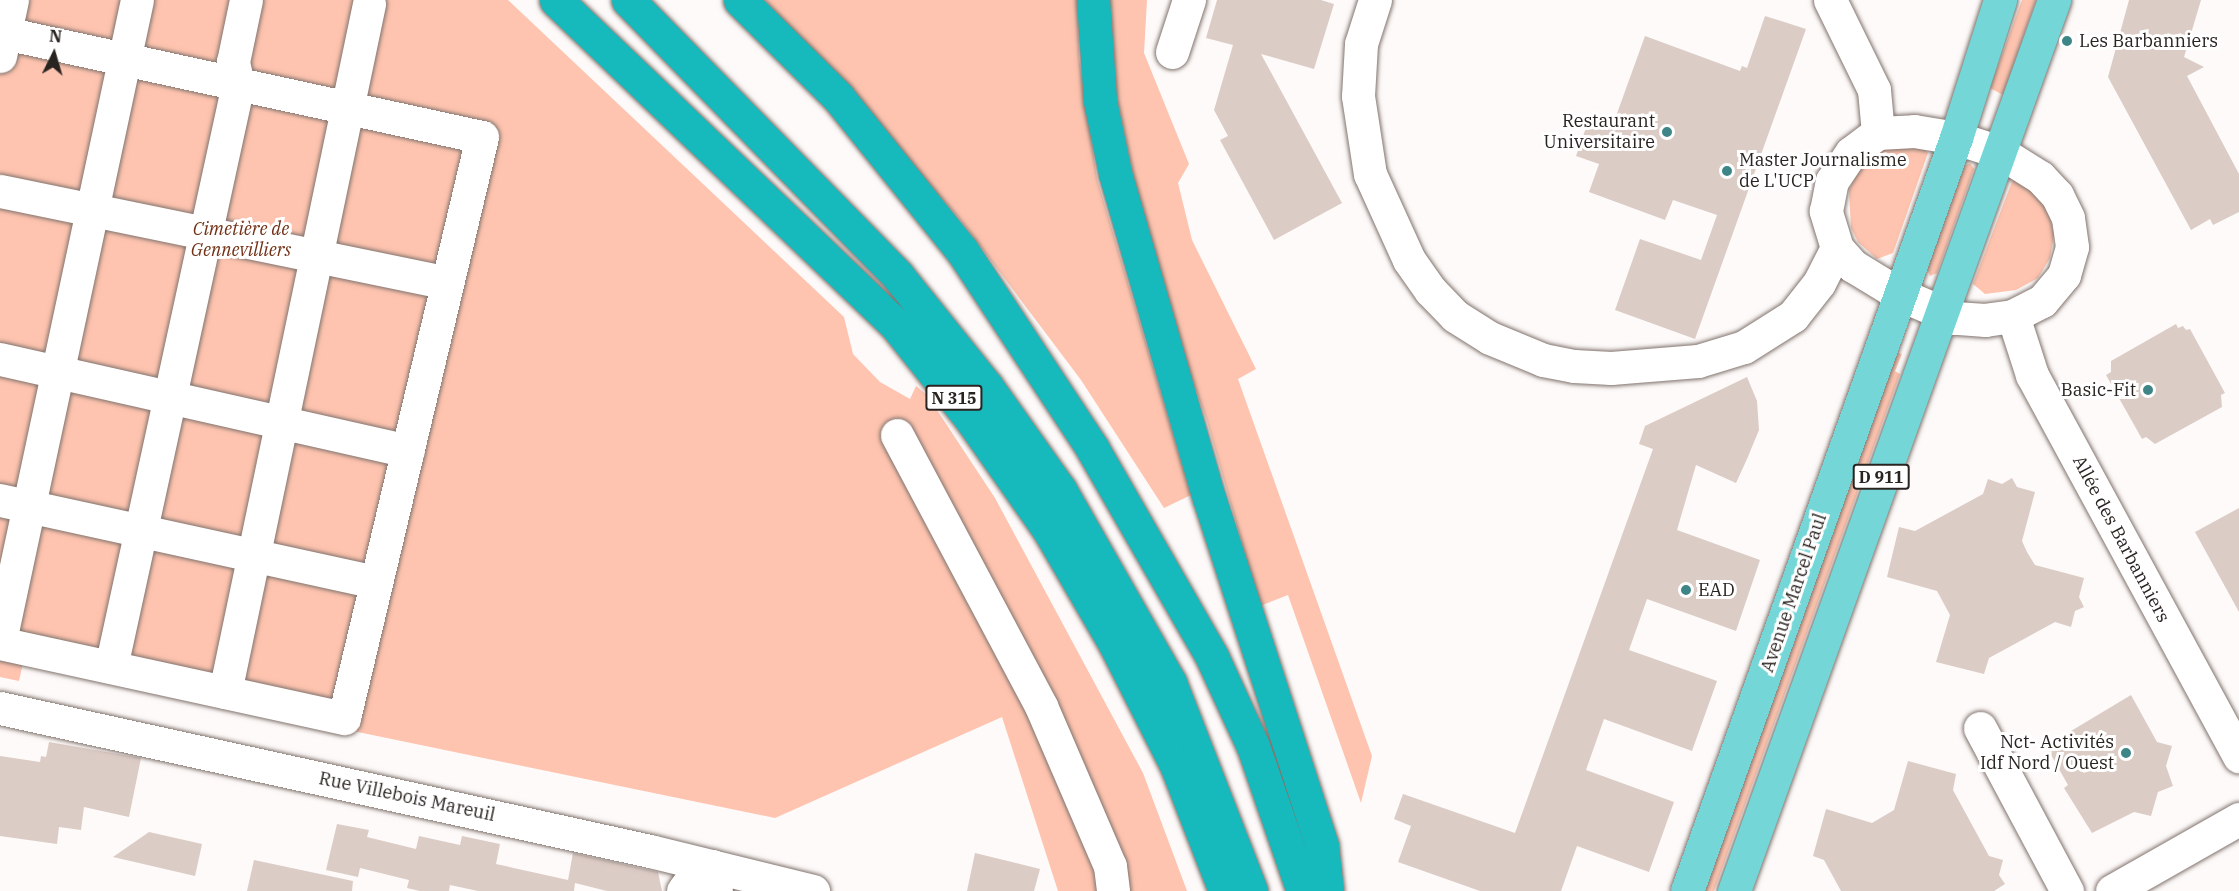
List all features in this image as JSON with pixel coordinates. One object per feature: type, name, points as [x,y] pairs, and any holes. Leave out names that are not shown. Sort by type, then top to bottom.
[{"type":"highway","name":"N 315","points":[[556,0],[896,325],[971,419],[1049,530],[1115,644],[1176,767],[1225,891]]},
{"type":"highway","name":"N 315","points":[[628,0],[898,276],[987,387],[1060,490],[1170,683],[1251,891]]},
{"type":"highway","points":[[740,0],[838,97],[963,252],[1092,448],[1212,657],[1253,746],[1303,891]]},
{"type":"highway","points":[[1093,0],[1100,101],[1115,172],[1209,498],[1322,846],[1327,891]]},
{"type":"main road","name":"Avenue Marcel Paul","points":[[1687,891],[1956,138],[2000,0]]},
{"type":"main road","name":"D 911","points":[[1734,891],[2054,0]]},
{"type":"street","points":[[12,0],[2,40],[125,59],[482,137],[344,718],[0,642],[14,503],[58,372],[125,59],[137,0]]},
{"type":"street","points":[[111,667],[238,84],[234,62],[246,0]]},
{"type":"street","points":[[1172,52],[1189,0]]},
{"type":"street","points":[[1375,0],[1361,44],[1358,96],[1370,174],[1389,221],[1409,260],[1455,316],[1526,355],[1574,366],[1611,368],[1698,361],[1744,347],[1793,316],[1819,283],[1838,248]]},
{"type":"street","points":[[1830,0],[1874,90],[1878,133]]},
{"type":"street","points":[[225,692],[369,4]]},
{"type":"street","points":[[1914,131],[1956,138],[2000,152],[2040,177],[2057,195],[2068,218],[2072,247],[2064,275],[2042,301],[2013,316],[1985,320],[1940,313],[1899,294],[1853,267],[1838,248],[1826,211],[1832,181],[1851,153],[1878,133],[1914,131]]},
{"type":"street","points":[[0,191],[447,283]]},
{"type":"street","name":"Allée des Barbanniers","points":[[2013,316],[2032,375],[2239,757]]},
{"type":"street","points":[[0,359],[408,451]]},
{"type":"street","points":[[897,435],[1041,706],[1110,866],[1113,891]]},
{"type":"street","points":[[14,503],[376,582]]},
{"type":"street","name":"Rue Villebois Mareuil","points":[[0,708],[714,878],[813,891]]},
{"type":"street","points":[[1980,728],[2067,891]]},
{"type":"street","points":[[2112,891],[2239,819]]},
{"type":"street","points":[[683,891],[699,869],[714,878]]},
{"type":"green space","name":"Cimetière de Gennevilliers","points":[[0,0],[508,0],[844,317],[853,354],[880,382],[910,399],[916,386],[927,395],[995,498],[1143,773],[1187,891],[1058,891],[1002,717],[775,818],[23,663],[19,681],[0,677]]},
{"type":"green space","points":[[765,0],[1078,0],[1079,58],[1097,179],[1191,495],[1164,508],[1081,380],[959,218]]},
{"type":"green space","points":[[1108,0],[1147,0],[1144,53],[1189,164],[1178,183],[1192,240],[1256,369],[1238,379],[1372,756],[1361,803],[1288,595],[1260,606],[1207,421],[1153,269],[1108,55]]},
{"type":"green space","points":[[2022,0],[2036,0],[2003,95],[1990,88]]},
{"type":"green space","points":[[1886,147],[1924,148],[1928,153],[1893,253],[1877,259],[1858,242],[1851,228],[1849,190],[1858,170]]},
{"type":"green space","points":[[1970,163],[1974,169],[1937,273],[1930,276],[1927,269],[1964,166]]},
{"type":"green space","points":[[2013,179],[2035,191],[2049,212],[2054,235],[2050,258],[2038,278],[2016,290],[1985,294],[1973,284]]},
{"type":"green space","points":[[1895,352],[1902,354],[1895,371],[1900,374],[1714,891],[1698,891]]},
{"type":"building","points":[[1217,0],[1321,0],[1334,4],[1314,69],[1261,54],[1342,203],[1274,240],[1220,140],[1228,136],[1214,110],[1233,45],[1206,38]]},
{"type":"building","points":[[2129,0],[2201,0],[2184,57],[2204,67],[2187,76],[2239,174],[2239,212],[2213,225],[2210,219],[2191,230],[2108,77]]},
{"type":"building","points":[[1765,16],[1806,29],[1695,339],[1615,310],[1640,239],[1701,260],[1717,215],[1673,200],[1665,220],[1589,192],[1599,164],[1576,156],[1588,122],[1611,130],[1645,36],[1740,71],[1742,66],[1747,68]]},
{"type":"building","points":[[2176,324],[2178,328],[2183,326],[2186,330],[2190,329],[2225,393],[2221,395],[2222,407],[2155,444],[2146,437],[2142,439],[2106,375],[2111,372],[2111,361]]},
{"type":"building","points":[[1747,377],[1757,401],[1759,430],[1747,459],[1736,483],[1696,465],[1677,530],[1760,560],[1736,631],[1647,599],[1629,650],[1717,681],[1692,751],[1604,719],[1586,770],[1674,802],[1649,872],[1577,846],[1561,891],[1480,891],[1398,862],[1411,826],[1394,819],[1403,794],[1515,833],[1653,449],[1639,444],[1645,426]]},
{"type":"building","points":[[2012,478],[2017,487],[2035,492],[2022,541],[2027,552],[2035,565],[2084,578],[2079,597],[2084,607],[2075,611],[2071,627],[2055,622],[1989,658],[1984,674],[1936,662],[1950,615],[1937,591],[1887,577],[1899,527],[1915,531],[1983,494],[1988,479],[2002,484]]},
{"type":"building","points":[[2239,508],[2239,612],[2195,532]]},
{"type":"building","points":[[2131,695],[2157,742],[2172,746],[2166,766],[2173,786],[2158,792],[2151,816],[2134,812],[2092,833],[2064,788],[2068,785],[2046,746]]},
{"type":"building","points":[[49,742],[141,758],[129,817],[84,807],[81,830],[59,827],[57,844],[0,836],[0,756],[40,762],[41,756],[46,757]]},
{"type":"building","points":[[1908,761],[1956,774],[1953,790],[1989,856],[2003,860],[1999,875],[2005,884],[1994,891],[1841,891],[1824,860],[1813,856],[1826,809],[1872,823],[1894,810]]},
{"type":"building","points":[[337,824],[369,830],[367,837],[416,849],[419,836],[460,845],[462,836],[500,844],[496,864],[568,880],[573,853],[658,872],[662,891],[607,891],[575,883],[574,891],[478,891],[450,885],[449,891],[420,891],[407,888],[409,880],[360,868],[358,877],[326,870]]},
{"type":"building","points":[[149,832],[202,844],[195,876],[113,857]]},
{"type":"building","points":[[975,853],[1040,869],[1034,891],[967,891]]},
{"type":"building","points":[[254,860],[353,881],[352,891],[247,891]]},
{"type":"place","name":"Les Barbanniers","points":[[2067,41]]},
{"type":"place","name":"Restaurant Universitaire","points":[[1667,132]]},
{"type":"place","name":"Master Journalisme de L'UCP","points":[[1727,171]]},
{"type":"place","name":"Basic-Fit","points":[[2148,390]]},
{"type":"place","name":"EAD","points":[[1686,590]]},
{"type":"place","name":"Nct- Activités Idf Nord / Ouest","points":[[2126,753]]}]
